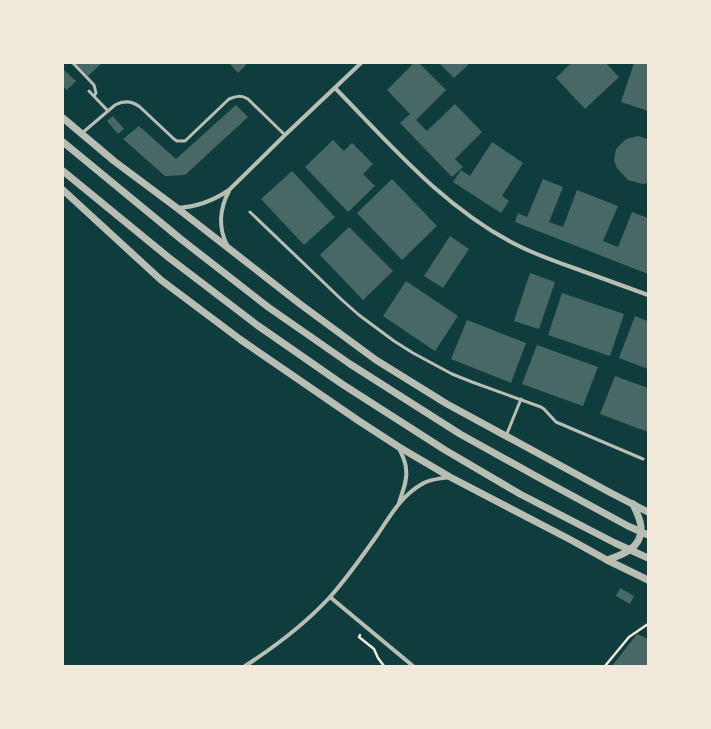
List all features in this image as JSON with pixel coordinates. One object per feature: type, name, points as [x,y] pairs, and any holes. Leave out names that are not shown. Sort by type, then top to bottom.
[{"type":"street","points":[[177,208],[205,203],[229,190],[361,63]]},
{"type":"street","points":[[335,88],[427,182],[477,222],[533,254],[648,295]]},
{"type":"street","points":[[63,118],[114,161],[300,304],[376,360],[447,404],[648,512]]},
{"type":"street","points":[[63,142],[182,240],[268,307],[350,364],[453,430],[534,476],[648,535]]},
{"type":"street","points":[[63,171],[168,257],[257,325],[322,371],[445,450],[520,494],[615,543],[648,558]]},
{"type":"street","points":[[63,190],[161,280],[241,340],[319,394],[399,447],[450,477],[648,580]]},
{"type":"street","points":[[229,190],[224,199],[221,220],[224,240],[229,249]]},
{"type":"street","points":[[399,447],[407,474],[406,483],[399,504]]},
{"type":"street","points":[[245,666],[298,628],[330,597],[356,565],[399,504],[417,487],[433,479],[450,477]]},
{"type":"street","points":[[607,560],[627,553],[638,542],[642,527],[633,504]]},
{"type":"street","points":[[330,597],[413,666]]},
{"type":"lane","points":[[73,63],[94,85],[96,93],[94,96]]},
{"type":"lane","points":[[89,91],[108,111]]},
{"type":"lane","points":[[81,134],[120,102],[125,101],[136,104],[174,139],[181,142],[185,141],[229,100],[238,96],[248,98],[285,135]]},
{"type":"lane","points":[[250,212],[342,300],[370,324],[413,353],[452,374],[540,407],[556,422],[643,459]]},
{"type":"lane","points":[[506,436],[521,399]]},
{"type":"path","points":[[605,666],[629,637],[648,624]]},
{"type":"path","points":[[367,627],[359,637],[374,650],[384,666]]},
{"type":"building","points":[[75,63],[102,63],[88,76]]},
{"type":"building","points":[[229,63],[248,63],[238,73]]},
{"type":"building","points":[[410,63],[419,63],[446,90],[416,120],[427,131],[455,104],[482,132],[455,159],[463,167],[452,177],[400,123],[410,114],[387,90],[412,65]]},
{"type":"building","points":[[439,63],[470,63],[454,78]]},
{"type":"building","points":[[571,63],[606,63],[619,77],[585,109],[556,78]]},
{"type":"building","points":[[634,63],[648,63],[648,111],[621,102]]},
{"type":"building","points":[[63,69],[76,81],[67,90],[63,86]]},
{"type":"building","points":[[236,105],[248,117],[185,175],[165,176],[123,139],[139,126],[176,159]]},
{"type":"building","points":[[113,116],[124,129],[118,134],[107,121]]},
{"type":"building","points":[[638,136],[648,139],[648,183],[643,184],[628,180],[617,168],[614,160],[616,149],[626,139]]},
{"type":"building","points":[[333,140],[344,151],[352,143],[373,164],[363,174],[375,186],[348,212],[305,167]]},
{"type":"building","points":[[492,142],[523,163],[502,196],[509,201],[501,213],[453,182],[461,170],[470,176]]},
{"type":"building","points":[[292,171],[335,217],[304,245],[261,199]]},
{"type":"building","points":[[392,179],[437,226],[402,260],[357,213]]},
{"type":"building","points":[[543,179],[563,187],[549,222],[563,227],[577,190],[618,206],[603,241],[618,247],[632,212],[648,218],[648,274],[515,222],[518,213],[527,217]]},
{"type":"building","points":[[349,227],[393,271],[363,300],[320,255]]},
{"type":"building","points":[[450,236],[469,249],[443,288],[424,276]]},
{"type":"building","points":[[530,273],[555,282],[539,329],[514,321]]},
{"type":"building","points":[[406,281],[458,316],[435,351],[383,316]]},
{"type":"building","points":[[562,293],[624,314],[610,356],[548,335]]},
{"type":"building","points":[[635,316],[648,321],[648,369],[619,358]]},
{"type":"building","points":[[467,320],[526,343],[511,383],[451,359]]},
{"type":"building","points":[[537,345],[598,367],[583,406],[522,384]]},
{"type":"building","points":[[615,376],[648,388],[648,432],[600,414]]},
{"type":"building","points":[[620,588],[634,596],[630,604],[616,596]]},
{"type":"building","points":[[637,634],[648,639],[648,666],[612,666]]}]
